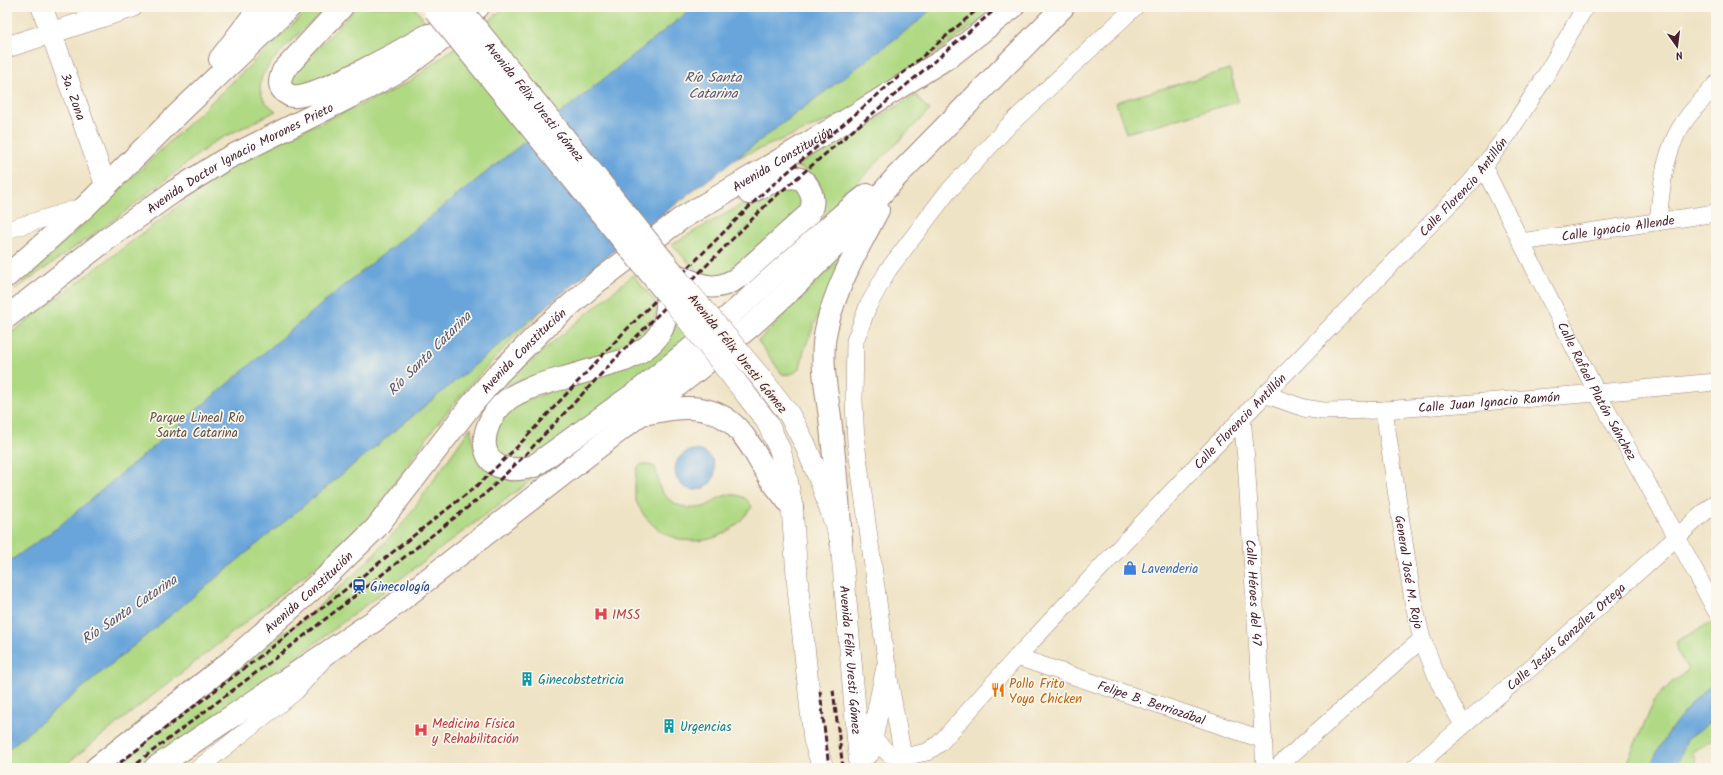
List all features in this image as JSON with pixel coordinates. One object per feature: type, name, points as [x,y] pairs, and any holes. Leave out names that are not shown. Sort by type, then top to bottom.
[{"type":"highway","points":[[177,116],[260,7]]},
{"type":"highway","points":[[7,276],[86,206],[290,7]]},
{"type":"highway","points":[[342,7],[283,72],[280,78],[280,86],[284,92],[291,96],[302,96],[338,82],[405,49],[471,7]]},
{"type":"highway","name":"Avenida Félix Uresti Gómez","points":[[459,7],[674,274]]},
{"type":"highway","name":"Avenida Doctor Ignacio Morones Prieto","points":[[7,317],[107,239],[173,192],[224,160],[364,90],[404,68],[441,40],[478,7]]},
{"type":"highway","name":"Avenida Constitución","points":[[96,768],[231,661],[325,578],[376,528],[468,409],[497,375],[546,326],[597,282],[682,218],[842,123],[953,54],[1013,7]]},
{"type":"highway","points":[[155,768],[329,652],[380,616],[752,325],[795,286],[839,242],[897,176],[1063,7]]},
{"type":"highway","name":"Avenida Félix Uresti Gómez","points":[[434,9],[667,294]]},
{"type":"highway","points":[[667,294],[667,315],[664,327],[659,336],[642,351],[625,360],[519,392],[508,400],[490,420],[486,432],[486,452],[490,460],[496,466],[506,470],[521,470],[534,466],[634,394],[737,309],[842,214],[868,194],[897,176]]},
{"type":"highway","points":[[841,541],[838,489],[825,375],[825,331],[832,308],[846,273],[897,176]]},
{"type":"highway","points":[[674,274],[708,287],[719,287],[729,284],[739,277],[808,214],[813,206],[813,198],[809,188],[803,180],[792,177],[782,178],[768,183],[718,208],[682,218]]},
{"type":"highway","points":[[640,414],[689,408],[719,414],[732,422],[744,435],[771,478],[792,507]]},
{"type":"main road","name":"3a. Zona","points":[[42,7],[106,186]]},
{"type":"main road","points":[[7,57],[53,37],[132,7]]},
{"type":"main road","points":[[7,47],[53,37]]},
{"type":"main road","name":"Avenida Félix Uresti Gómez","points":[[674,274],[789,414],[805,444],[821,483],[841,541],[856,720],[866,757]]},
{"type":"main road","name":"Avenida Félix Uresti Gómez","points":[[667,294],[767,422],[780,450],[792,507],[798,589],[814,740],[823,768]]},
{"type":"main road","points":[[866,757],[887,667]]},
{"type":"main road","points":[[810,768],[814,740]]},
{"type":"street","points":[[866,757],[889,754],[903,757],[887,667],[856,442],[854,401],[855,340],[868,306],[888,270],[946,194],[1009,125],[1135,7]]},
{"type":"street","name":"Calle Florencio Antillón","points":[[903,757],[927,752],[940,743],[1017,657],[1264,394],[1374,284],[1484,168],[1543,80],[1585,7]]},
{"type":"street","points":[[1658,222],[1663,178],[1675,137],[1685,121],[1716,84]]},
{"type":"street","name":"Calle Rafael Platón Sánchez","points":[[1484,168],[1597,393],[1677,537],[1716,611]]},
{"type":"street","points":[[7,230],[86,206]]},
{"type":"street","name":"Calle Ignacio Allende","points":[[1521,242],[1716,213]]},
{"type":"street","name":"Calle Juan Ignacio Ramón","points":[[1264,394],[1304,408],[1323,411],[1384,410],[1716,382]]},
{"type":"street","name":"General José M. Rojo","points":[[1384,410],[1413,601],[1422,639],[1439,682],[1463,725]]},
{"type":"street","name":"Calle Héroes del 47","points":[[1242,418],[1265,768]]},
{"type":"street","name":"Calle Jesús González Ortega","points":[[1414,768],[1534,665],[1716,502]]},
{"type":"street","points":[[1276,768],[1422,639]]},
{"type":"street","points":[[199,768],[296,691],[313,673],[329,652]]},
{"type":"street","name":"Felipe B. Berriozábal","points":[[1017,657],[1264,740]]},
{"type":"green space","points":[[311,7],[328,7],[280,53],[271,63],[261,80],[260,85],[263,98],[276,111],[214,142],[118,217],[14,290]]},
{"type":"green space","points":[[357,7],[414,7],[429,26],[297,89],[291,86],[289,79]]},
{"type":"green space","name":"Parque Lineal Río Santa Catarina","points":[[505,7],[1000,7],[860,107],[704,172],[576,278],[514,338],[468,387],[433,429],[372,515],[333,553],[61,768],[7,768],[7,336],[230,167],[267,146],[390,92],[412,80],[488,22]]},
{"type":"green space","points":[[1230,69],[1238,102],[1126,133],[1116,102]]},
{"type":"green space","points":[[916,95],[930,110],[823,216],[823,198],[820,184],[811,174],[795,166]]},
{"type":"green space","points":[[795,186],[803,201],[801,211],[729,276],[705,281],[672,244],[773,187]]},
{"type":"green space","points":[[853,245],[814,325],[804,350],[800,368],[794,373],[788,375],[782,374],[758,341]]},
{"type":"green space","points":[[633,275],[654,300],[657,311],[649,334],[616,354],[501,386]]},
{"type":"green space","points":[[676,323],[692,341],[534,458],[507,461],[493,446],[499,421],[511,406],[658,351],[669,340]]},
{"type":"green space","points":[[471,427],[475,451],[482,464],[488,469],[512,480],[534,478],[293,660],[142,768],[102,768],[216,680],[307,617],[367,562],[405,521]]},
{"type":"green space","points":[[642,464],[655,467],[661,490],[665,496],[683,507],[704,507],[720,498],[735,495],[743,497],[752,507],[731,529],[712,538],[690,541],[670,536],[651,524],[636,501],[635,489],[637,468]]},
{"type":"green space","points":[[1712,622],[1716,628],[1716,736],[1693,752],[1697,768],[1624,768],[1655,700],[1670,684],[1688,670],[1676,649],[1677,641]]},
{"type":"water","name":"Río Santa Catarina","points":[[694,7],[933,7],[920,20],[612,252],[7,750],[7,563],[57,528],[342,287]]},
{"type":"water","points":[[695,450],[703,452],[709,456],[713,462],[715,470],[713,478],[709,484],[703,488],[695,490],[687,488],[681,484],[677,478],[675,470],[677,462],[681,456],[687,452]]},
{"type":"water","points":[[1716,681],[1716,718],[1687,739],[1676,768],[1650,768],[1655,755],[1677,720]]},
{"type":"railway","points":[[113,768],[275,645],[479,484],[517,447],[626,330],[762,194],[980,7]]},
{"type":"railway","points":[[130,768],[282,653],[486,493],[525,455],[635,338],[770,201],[998,7]]},
{"type":"railway","points":[[833,690],[843,768]]},
{"type":"railway","points":[[820,691],[829,768]]},
{"type":"place","name":"Lavenderia","points":[[1130,568]]},
{"type":"place","name":"Ginecología","points":[[359,586]]},
{"type":"place","name":"IMSS","points":[[601,614]]},
{"type":"place","name":"Ginecobstetricia","points":[[527,679]]},
{"type":"place","name":"Pollo Frito Yoya Chicken","points":[[998,690]]},
{"type":"place","name":"Urgencias","points":[[669,726]]},
{"type":"place","name":"Medicina Física y Rehabilitación","points":[[421,730]]}]
